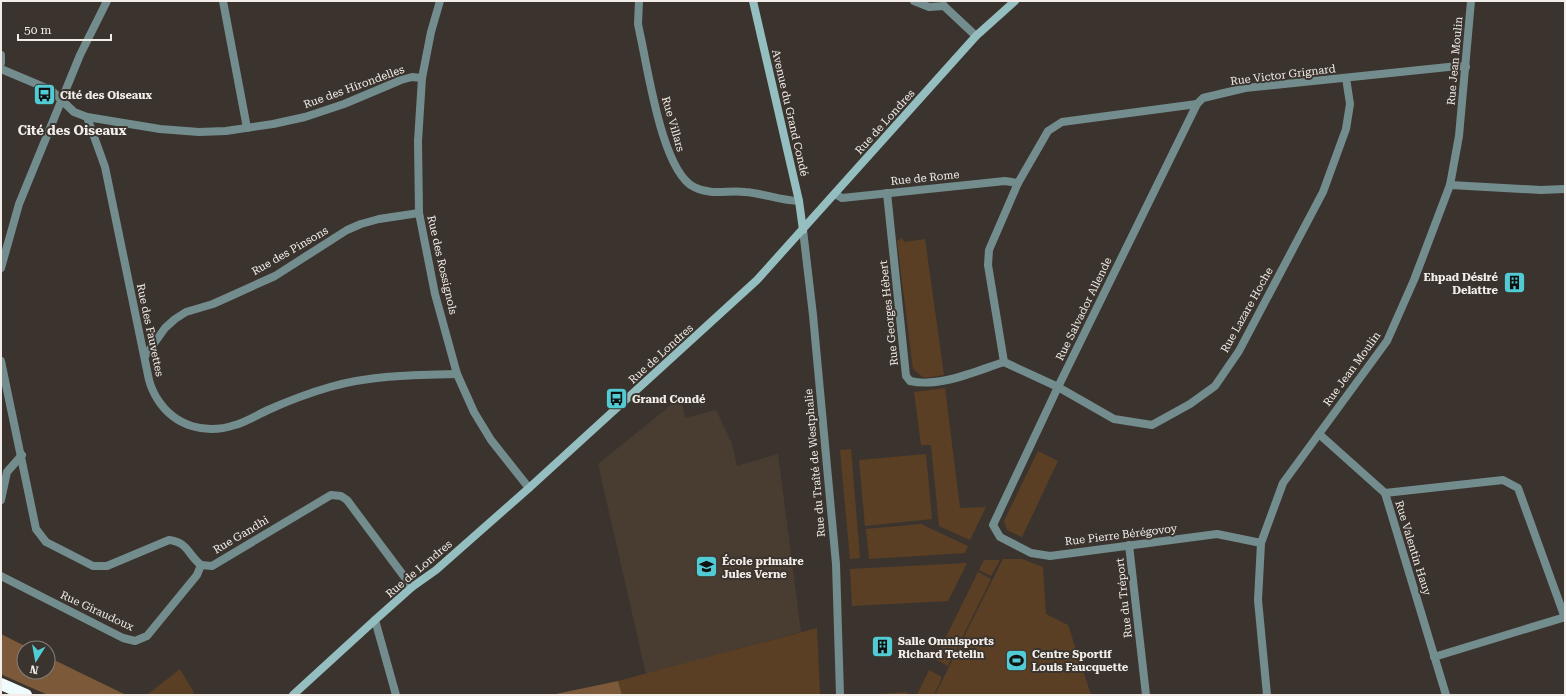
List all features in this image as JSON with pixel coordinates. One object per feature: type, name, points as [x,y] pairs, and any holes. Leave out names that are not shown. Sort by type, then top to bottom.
[{"type":"highway","points":[[1,684],[26,695]]},
{"type":"street","points":[[1,268],[19,204],[80,55],[107,1]]},
{"type":"street","points":[[223,1],[247,128]]},
{"type":"street","name":"Rue des Rossignols","points":[[440,1],[431,32],[422,78],[418,142],[419,213],[435,294],[457,374],[474,412],[491,440],[529,488]]},
{"type":"street","name":"Rue Villars","points":[[639,1],[639,29],[660,122],[667,149],[681,176],[687,183],[707,191],[720,193],[743,192],[764,194],[790,201],[799,201]]},
{"type":"street","name":"Avenue du Grand Condé","points":[[753,1],[799,201],[803,230]]},
{"type":"street","points":[[914,1],[929,7],[944,3],[976,36]]},
{"type":"street","name":"Rue de Londres","points":[[293,695],[412,587],[436,570],[529,488],[758,280],[976,36],[1015,1]]},
{"type":"street","name":"Rue Jean Moulin","points":[[1267,695],[1258,600],[1262,543],[1283,483],[1387,341],[1414,280],[1450,185],[1459,136],[1471,1]]},
{"type":"street","points":[[1,55],[1,63]]},
{"type":"street","name":"Rue Victor Grignard","points":[[1018,183],[1048,131],[1062,122],[1197,104],[1203,98],[1245,88],[1458,66],[1466,67]]},
{"type":"street","name":"Rue des Hirondelles","points":[[1,69],[51,90],[74,112],[87,117],[160,129],[199,132],[226,131],[304,117],[344,104],[401,80],[412,77],[422,78]]},
{"type":"street","name":"Rue Lazare Hoche","points":[[1058,387],[1114,419],[1152,425],[1190,404],[1215,386],[1239,351],[1323,192],[1346,129],[1350,104],[1346,78]]},
{"type":"street","name":"Rue Salvador Allende","points":[[993,525],[1058,387],[1197,104]]},
{"type":"street","name":"Rue des Fauvettes","points":[[87,117],[105,167],[149,380],[157,399],[178,421],[191,427],[219,429],[234,426],[304,395],[358,380],[404,375],[457,374]]},
{"type":"street","name":"Rue de Rome","points":[[835,194],[842,198],[1005,181],[1018,183]]},
{"type":"street","points":[[1018,183],[989,250],[988,264],[1004,362],[1058,387]]},
{"type":"street","points":[[1450,185],[1541,190],[1565,189]]},
{"type":"street","name":"Rue Georges Hébert","points":[[887,193],[906,376],[910,381],[917,382],[942,381],[1004,362]]},
{"type":"street","name":"Rue des Pinsons","points":[[145,356],[165,328],[186,312],[213,304],[275,276],[348,230],[361,224],[379,219],[419,213]]},
{"type":"street","name":"Rue du Traîté de Westphalie","points":[[803,230],[813,315],[836,564],[840,695]]},
{"type":"street","points":[[1,361],[22,455],[36,529],[46,542],[93,566],[107,566],[169,540],[176,541],[182,543],[201,566]]},
{"type":"street","name":"Rue Valentin Hauy","points":[[1319,434],[1385,493],[1446,695]]},
{"type":"street","points":[[1,500],[7,472],[22,455]]},
{"type":"street","points":[[1385,493],[1503,480],[1518,488],[1565,617],[1434,657]]},
{"type":"street","name":"Rue Gandhi","points":[[201,566],[212,566],[331,494],[341,496],[347,500],[412,587]]},
{"type":"street","name":"Rue Pierre Bérégovoy","points":[[993,525],[1000,537],[1030,553],[1050,556],[1217,534],[1262,543]]},
{"type":"street","name":"Rue du Tréport","points":[[1129,545],[1146,695]]},
{"type":"street","name":"Rue Giraudoux","points":[[1,576],[123,638],[135,641],[147,636],[197,575],[201,566]]},
{"type":"street","points":[[375,620],[396,695]]},
{"type":"shaded area","points":[[901,238],[905,242],[925,239],[944,375],[924,378],[913,369],[897,241]]},
{"type":"shaded area","points":[[945,388],[960,508],[986,507],[970,540],[939,526],[931,445],[921,445],[914,392]]},
{"type":"shaded area","name":"École primaire Jules Verne","points":[[681,397],[685,418],[716,410],[732,444],[737,466],[778,454],[801,632],[646,674],[598,464]]},
{"type":"shaded area","points":[[851,449],[860,558],[850,559],[840,450]]},
{"type":"shaded area","points":[[1038,451],[1058,461],[1022,537],[1007,530],[1004,521]]},
{"type":"shaded area","points":[[926,454],[932,519],[865,526],[859,460]]},
{"type":"shaded area","points":[[921,524],[968,546],[965,553],[869,559],[866,529]]},
{"type":"shaded area","name":"Centre Sportif Louis Faucquette","points":[[1003,559],[1022,559],[1043,567],[1046,614],[1068,625],[1091,695],[935,695]]},
{"type":"shaded area","points":[[984,560],[1000,560],[991,576],[979,570]]},
{"type":"shaded area","points":[[967,563],[948,601],[852,606],[850,569]]},
{"type":"shaded area","points":[[978,572],[991,579],[953,656],[940,649]]},
{"type":"shaded area","points":[[817,628],[820,695],[622,695],[618,681]]},
{"type":"shaded area","points":[[1,634],[16,642],[16,680],[56,680],[56,661],[126,695],[48,695],[1,674]]},
{"type":"shaded area","points":[[940,650],[952,656],[948,666],[935,659]]},
{"type":"shaded area","points":[[180,669],[194,693],[191,695],[147,695]]},
{"type":"shaded area","points":[[929,670],[942,677],[934,695],[917,695]]},
{"type":"shaded area","points":[[618,681],[622,695],[551,695]]},
{"type":"shaded area","points":[[907,692],[907,695],[867,695]]},
{"type":"place","name":"Cité des Oiseaux","points":[[45,95]]},
{"type":"place","name":"Ehpad Désiré Delattre","points":[[1514,283]]},
{"type":"place","name":"Grand Condé","points":[[617,399]]},
{"type":"place","name":"École primaire Jules Verne","points":[[707,567]]},
{"type":"place","name":"Salle Omnisports Richard Tetelin","points":[[883,647]]},
{"type":"place","name":"Centre Sportif Louis Faucquette","points":[[1016,660]]},
{"type":"district","name":"Cité des Oiseaux","points":[[72,130]]}]
